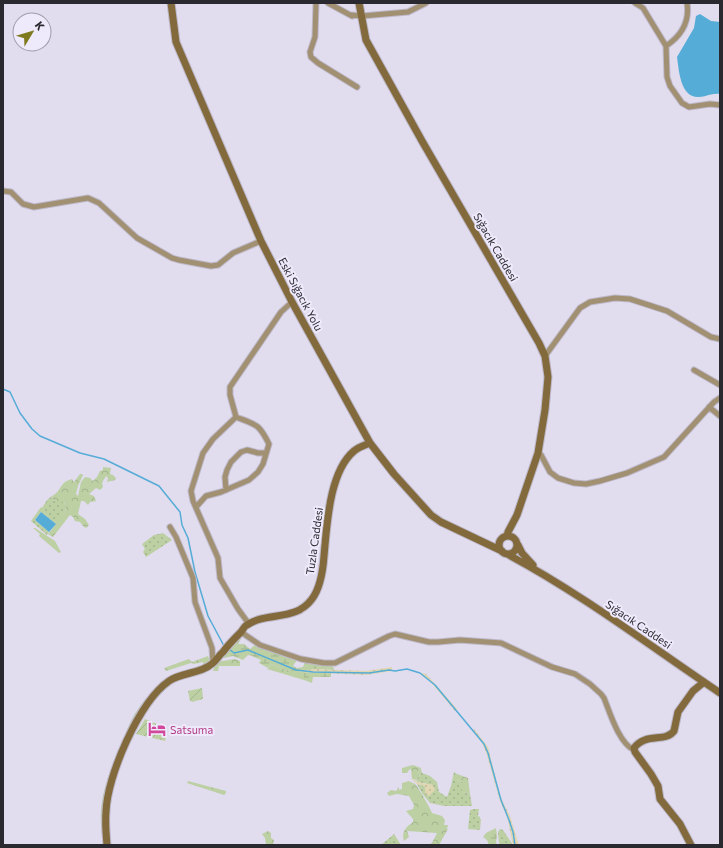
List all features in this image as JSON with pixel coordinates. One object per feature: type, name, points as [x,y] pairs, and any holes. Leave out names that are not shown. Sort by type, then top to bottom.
[{"type":"main road","name":"Eski Sığacık Yolu","points":[[171,3],[176,42],[261,241],[292,302],[370,443],[394,474],[430,515],[545,575]]},
{"type":"main road","name":"Sığacık Caddesi","points":[[359,3],[366,40],[545,356],[548,377],[545,410],[538,453],[517,515]]},
{"type":"main road","name":"Tuzla Caddesi","points":[[213,663],[246,625],[258,620],[297,613],[307,606],[313,598],[323,569],[327,531],[335,482],[342,464],[354,450],[370,443]]},
{"type":"main road","points":[[517,515],[500,546],[505,553],[513,553],[517,542]]},
{"type":"main road","points":[[517,515],[514,532],[517,542],[526,559],[545,575]]},
{"type":"main road","points":[[486,543],[510,536],[517,542]]},
{"type":"main road","name":"Sığacık Caddesi","points":[[545,575],[624,626],[720,693]]},
{"type":"main road","points":[[107,845],[106,811],[112,778],[120,756],[141,715],[154,695],[167,682],[182,674],[203,669],[213,663]]},
{"type":"main road","points":[[691,845],[680,824],[660,799],[656,782],[634,750],[635,746],[648,738],[656,739],[672,733],[674,731],[678,712],[693,691],[704,682]]},
{"type":"street","points":[[316,3],[314,37],[310,52],[311,57],[318,63],[357,87]]},
{"type":"street","points":[[328,3],[351,15],[363,19],[408,12],[426,3]]},
{"type":"street","points":[[635,3],[643,8],[666,46],[667,77],[670,86],[682,103],[689,107],[710,104],[720,105]]},
{"type":"street","points":[[666,46],[675,40],[685,25],[687,18],[687,3]]},
{"type":"street","points":[[3,191],[11,192],[22,204],[34,207],[88,198],[99,203],[137,238],[172,258],[185,261],[211,266],[218,265],[233,253],[261,241]]},
{"type":"street","points":[[545,356],[580,308],[590,302],[615,298],[630,299],[667,311],[711,337],[720,339]]},
{"type":"street","points":[[236,417],[230,395],[230,387],[281,312],[292,302]]},
{"type":"street","points":[[694,370],[720,385]]},
{"type":"street","points":[[538,453],[541,455],[550,472],[558,478],[574,483],[586,484],[627,473],[664,457],[709,407],[720,398]]},
{"type":"street","points":[[709,407],[720,416]]},
{"type":"street","points":[[196,507],[206,496],[226,490],[249,480],[258,472],[269,444],[261,428],[256,424],[236,417]]},
{"type":"street","points":[[236,417],[213,439],[203,453],[191,491],[193,501],[218,558],[220,578],[238,609],[249,624]]},
{"type":"street","points":[[226,490],[225,477],[227,470],[231,462],[241,452],[247,450],[258,453],[266,453]]},
{"type":"street","points":[[170,527],[176,536],[193,578],[195,602],[212,648],[213,663]]},
{"type":"street","points":[[238,634],[260,645],[302,659],[324,663],[335,663],[395,634],[429,642],[460,640],[501,643],[552,667],[575,674],[590,684],[604,698],[621,738],[630,748],[634,750]]},
{"type":"green space","points":[[103,467],[111,468],[110,474],[116,478],[115,480],[107,482],[108,478],[106,476],[102,483],[103,487],[100,490],[96,488],[89,494],[94,496],[96,501],[90,502],[88,505],[84,501],[81,501],[78,514],[85,519],[89,525],[86,528],[80,522],[75,521],[70,515],[53,537],[48,534],[56,524],[55,520],[59,519],[66,510],[64,501],[59,503],[53,500],[52,496],[58,492],[65,482],[72,479],[74,482],[80,474],[82,474],[83,475],[76,494],[78,496],[81,482],[85,477],[90,478],[93,481],[100,471],[103,470]]},
{"type":"green space","points":[[52,496],[53,500],[59,502],[64,501],[66,510],[56,524],[41,512],[35,520],[49,532],[47,535],[31,521],[41,507],[42,508],[47,500]]},
{"type":"green space","points":[[33,528],[55,541],[61,552],[59,553],[39,536],[40,534]]},
{"type":"green space","points":[[163,533],[172,540],[146,557],[143,552],[145,549],[142,544],[154,535]]},
{"type":"green space","points":[[242,637],[238,644],[244,644],[250,649],[256,644],[280,655],[297,660],[293,666],[297,668],[303,667],[305,662],[332,666],[334,668],[333,670],[314,669],[298,672],[286,670],[272,664],[268,668],[259,663],[261,660],[248,655],[243,660],[233,656],[219,659],[236,638]]},
{"type":"green space","points":[[208,656],[210,661],[204,667],[203,662],[194,664],[191,663],[166,671],[164,668],[189,659],[192,662]]},
{"type":"green space","points":[[235,659],[240,661],[240,666],[219,666],[218,671],[213,671],[216,662]]},
{"type":"green space","points":[[272,664],[286,670],[304,672],[304,680],[267,669]]},
{"type":"green space","points":[[304,672],[331,673],[331,677],[313,677],[312,683],[304,680]]},
{"type":"green space","points":[[157,687],[158,688],[135,720],[106,792],[102,812],[105,845],[103,845],[101,811],[104,792],[110,773],[132,719],[141,705]]},
{"type":"green space","points":[[202,688],[203,699],[192,702],[190,701],[188,691]]},
{"type":"green space","points":[[145,719],[164,727],[161,735],[166,737],[165,741],[136,734]]},
{"type":"green space","points":[[413,765],[421,768],[418,771],[420,775],[416,780],[412,779],[411,769],[407,773],[402,773],[402,768]]},
{"type":"green space","points":[[421,769],[422,773],[430,776],[437,782],[439,792],[447,797],[454,772],[457,774],[457,780],[462,782],[462,792],[470,794],[472,806],[444,806],[430,803],[417,784],[425,787],[425,794],[433,785],[418,782],[416,780],[420,775],[418,771]]},
{"type":"green space","points":[[457,774],[468,778],[470,794],[462,792],[462,782],[457,780]]},
{"type":"green space","points":[[188,781],[226,791],[226,793],[224,795],[187,783]]},
{"type":"green space","points":[[409,781],[417,786],[432,813],[442,816],[445,820],[444,825],[448,825],[448,829],[439,845],[428,845],[432,843],[437,833],[407,831],[409,837],[404,841],[403,835],[405,830],[413,822],[413,819],[406,811],[413,809],[414,805],[409,796],[397,794],[389,796],[387,793],[391,790],[396,791],[399,787],[399,790],[402,789],[402,783]]},
{"type":"green space","points":[[479,809],[478,816],[481,819],[480,830],[468,829],[470,810]]},
{"type":"green space","points":[[496,828],[497,845],[489,845],[487,840],[483,837],[486,833]]},
{"type":"green space","points":[[500,829],[503,830],[513,845],[500,845],[498,832]]},
{"type":"green space","points":[[268,831],[271,833],[271,838],[274,840],[273,845],[266,845],[265,838],[262,834]]},
{"type":"green space","points":[[394,834],[401,845],[381,845]]},
{"type":"sand","points":[[392,667],[392,671],[366,675],[298,672],[314,669],[366,671]]},
{"type":"sand","points":[[423,673],[427,675],[457,709],[455,711],[429,680],[421,674]]},
{"type":"sand","points":[[474,729],[488,747],[500,796],[510,816],[519,845],[513,845],[507,816],[500,801],[486,752],[482,743],[473,731]]},
{"type":"sand","points":[[412,779],[418,782],[433,785],[435,790],[429,796],[425,794],[425,787],[423,785],[417,784]]},
{"type":"water","points":[[700,14],[711,21],[720,22],[720,94],[699,97],[688,93],[684,88],[680,76],[677,57],[694,28],[696,16]]},
{"type":"water","points":[[41,512],[56,524],[49,532],[35,520]]},
{"type":"waterway","points":[[3,389],[10,392],[20,413],[32,429],[40,436],[80,453],[104,459],[159,486],[180,512],[182,525],[188,538],[195,572],[208,616],[224,646]]},
{"type":"waterway","points":[[229,649],[234,653],[248,650],[296,670],[313,672],[369,673],[407,669],[420,673],[435,685],[484,744],[488,753],[501,800],[513,832],[515,845]]},
{"type":"place","name":"Satsuma","points":[[157,729]]}]
